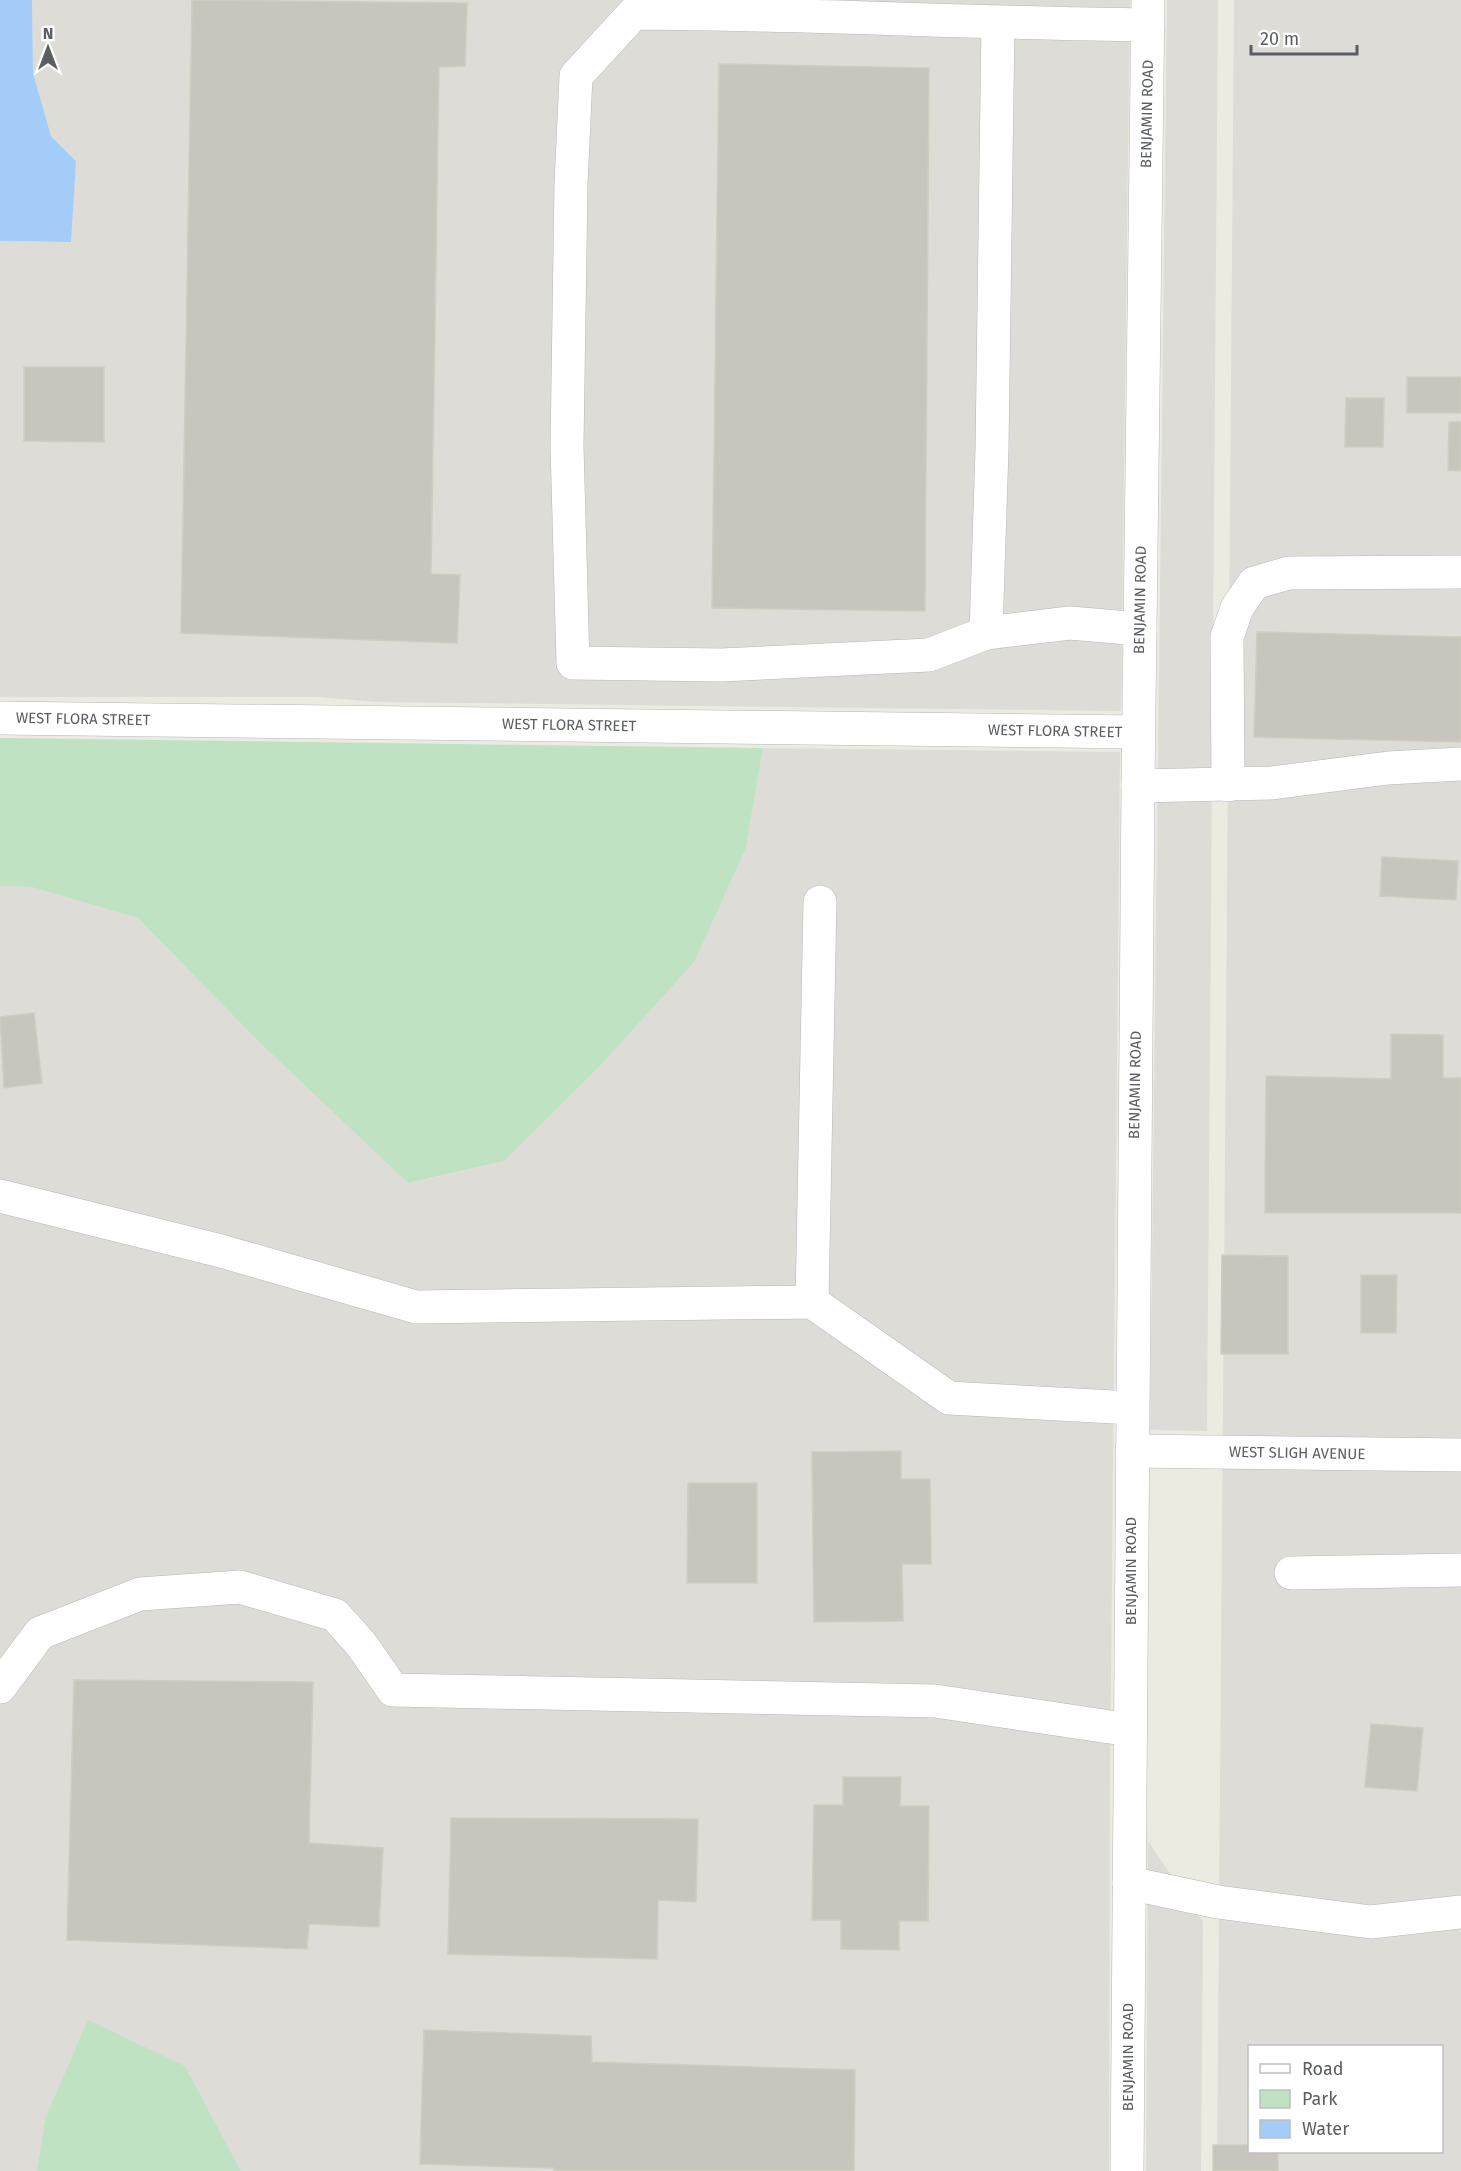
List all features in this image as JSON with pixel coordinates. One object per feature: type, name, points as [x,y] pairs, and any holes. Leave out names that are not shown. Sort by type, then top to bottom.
[{"type":"street","points":[[1140,629],[1070,623],[986,633],[929,655],[721,665],[573,663],[567,446],[571,184],[576,76],[634,13],[796,14],[998,23],[1148,13]]},
{"type":"street","name":"BENJAMIN ROAD","points":[[1127,2171],[1138,732],[1148,13]]},
{"type":"street","points":[[986,633],[998,23]]},
{"type":"street","points":[[1228,785],[1227,637],[1237,608],[1254,583],[1289,573],[1461,572]]},
{"type":"street","name":"WEST FLORA STREET","points":[[0,718],[1138,732]]},
{"type":"street","points":[[1138,786],[1272,783],[1432,764],[1461,764]]},
{"type":"street","points":[[812,1302],[820,902]]},
{"type":"street","points":[[0,1196],[221,1251],[416,1307],[812,1302],[949,1398],[1132,1408]]},
{"type":"street","name":"WEST SLIGH AVENUE","points":[[1132,1451],[1461,1455]]},
{"type":"street","points":[[1291,1573],[1461,1570]]},
{"type":"street","points":[[0,1687],[40,1633],[140,1594],[240,1587],[335,1615],[361,1644],[393,1690],[935,1701],[1130,1730]]},
{"type":"street","points":[[1129,1883],[1218,1902],[1371,1922],[1461,1912]]},
{"type":"shaded area","points":[[32,0],[1130,0],[1121,711],[376,702],[317,697],[0,697],[0,241],[70,242],[76,161],[51,136],[33,73]]},
{"type":"shaded area","points":[[1167,0],[1218,0],[1207,1431],[1150,1430]]},
{"type":"shaded area","points":[[1234,0],[1461,0],[1461,2171],[1217,2171]]},
{"type":"shaded area","points":[[763,748],[1120,752],[1110,1785],[1109,2171],[241,2171],[185,2066],[45,2119],[37,2171],[0,2171],[0,886],[31,887],[138,918],[257,1040],[409,1183],[504,1161],[599,1067],[693,962],[746,848]]},
{"type":"shaded area","points":[[1148,1841],[1203,1922],[1201,2171],[1146,2171]]},
{"type":"green space","points":[[0,738],[763,748],[746,848],[694,962],[599,1067],[504,1161],[408,1183],[257,1040],[138,918],[31,887],[0,886]]},
{"type":"green space","points":[[88,2020],[185,2066],[241,2171],[37,2171],[45,2119]]},
{"type":"water","points":[[0,0],[32,0],[33,73],[51,136],[76,161],[71,242],[0,241]]},
{"type":"building","points":[[192,0],[467,3],[465,66],[439,67],[431,574],[460,575],[457,643],[181,633]]},
{"type":"building","points":[[719,64],[929,68],[925,611],[712,608]]},
{"type":"building","points":[[24,367],[104,367],[104,442],[24,441]]},
{"type":"building","points":[[1407,377],[1461,377],[1461,413],[1407,413]]},
{"type":"building","points":[[1346,398],[1384,398],[1383,447],[1345,447]]},
{"type":"building","points":[[1449,422],[1461,422],[1461,471],[1448,470]]},
{"type":"building","points":[[1257,632],[1461,637],[1461,742],[1254,737]]},
{"type":"building","points":[[1382,857],[1458,861],[1456,900],[1380,896]]},
{"type":"building","points":[[34,1013],[42,1083],[4,1088],[0,1017]]},
{"type":"building","points":[[1391,1034],[1443,1035],[1443,1078],[1461,1078],[1461,1213],[1265,1213],[1266,1076],[1391,1079]]},
{"type":"building","points":[[1222,1255],[1288,1256],[1288,1354],[1221,1354]]},
{"type":"building","points":[[1361,1275],[1397,1275],[1396,1333],[1361,1333]]},
{"type":"building","points":[[901,1451],[901,1479],[930,1479],[931,1564],[902,1564],[903,1621],[814,1622],[812,1452]]},
{"type":"building","points":[[688,1483],[757,1483],[757,1583],[687,1583]]},
{"type":"building","points":[[74,1680],[313,1682],[309,1843],[383,1848],[379,1927],[309,1924],[307,1949],[67,1940]]},
{"type":"building","points":[[1371,1724],[1423,1728],[1417,1791],[1365,1787]]},
{"type":"building","points":[[843,1777],[901,1777],[900,1806],[929,1806],[928,1921],[899,1921],[899,1950],[841,1949],[841,1920],[812,1920],[814,1805],[843,1805]]},
{"type":"building","points":[[451,1818],[698,1819],[696,1902],[658,1900],[657,1959],[448,1954]]},
{"type":"building","points":[[424,2030],[591,2036],[592,2062],[855,2070],[854,2171],[554,2171],[554,2168],[420,2164]]},
{"type":"building","points":[[1213,2145],[1248,2145],[1248,2153],[1278,2153],[1278,2171],[1213,2171]]}]
